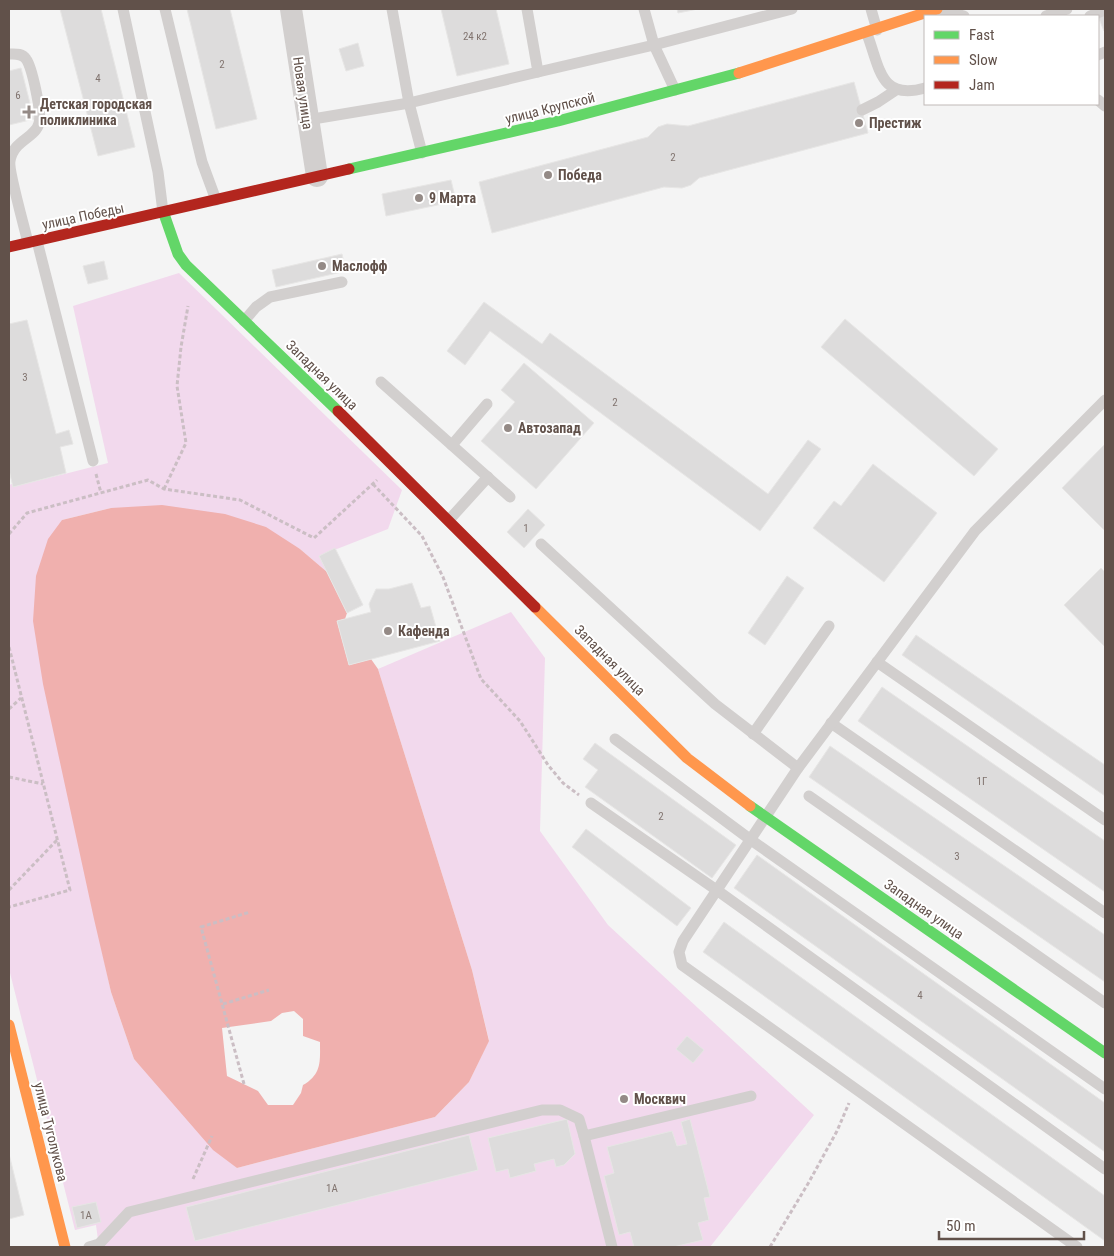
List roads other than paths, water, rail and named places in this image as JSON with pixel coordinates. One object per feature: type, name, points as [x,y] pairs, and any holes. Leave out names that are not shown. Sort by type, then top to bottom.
[{"type":"street","name":"Новая улица","points":[[291,9],[317,176]]},
{"type":"street","name":"улица Крупской","points":[[164,214],[317,176],[614,108],[872,32],[937,9]]},
{"type":"street","name":"улица Победы","points":[[9,247],[164,214]]},
{"type":"street","name":"Западная улица","points":[[164,214],[178,254],[186,265],[449,520],[687,758],[766,817],[1105,1053]]},
{"type":"street","name":"улица Туголукова","points":[[9,1025],[65,1247]]},
{"type":"lane","points":[[123,9],[158,172],[164,214]]},
{"type":"lane","points":[[165,9],[202,162],[216,200]]},
{"type":"lane","points":[[392,9],[409,103],[422,153]]},
{"type":"lane","points":[[528,9],[538,72]]},
{"type":"lane","points":[[644,9],[654,45],[675,90]]},
{"type":"lane","points":[[307,120],[409,103],[654,45],[758,13],[792,9]]},
{"type":"lane","points":[[871,9],[872,32],[886,83],[896,90],[910,92],[924,88]]},
{"type":"lane","points":[[937,9],[960,15]]},
{"type":"lane","points":[[1049,15],[1068,9]]},
{"type":"lane","points":[[1092,15],[1105,10]]},
{"type":"lane","points":[[9,54],[20,54],[27,60],[39,107],[39,124],[34,131],[15,145],[9,162],[92,461]]},
{"type":"lane","points":[[862,110],[896,90]]},
{"type":"lane","points":[[244,322],[256,307],[270,297],[342,282]]},
{"type":"lane","points":[[381,382],[510,497]]},
{"type":"lane","points":[[1077,1247],[682,965],[679,952],[683,941],[798,768],[975,530],[1105,400]]},
{"type":"lane","points":[[452,445],[487,404]]},
{"type":"lane","points":[[449,520],[488,477]]},
{"type":"lane","points":[[541,544],[715,704],[798,768]]},
{"type":"lane","points":[[753,734],[829,626]]},
{"type":"lane","points":[[877,662],[1105,820]]},
{"type":"lane","points":[[831,723],[1105,914]]},
{"type":"lane","points":[[614,739],[751,840],[1105,1089]]},
{"type":"lane","points":[[809,796],[1105,1002]]},
{"type":"lane","points":[[591,803],[718,891],[1105,1169]]},
{"type":"lane","points":[[9,1079],[22,1076]]},
{"type":"lane","points":[[584,1136],[750,1096]]},
{"type":"lane","points":[[89,1247],[99,1244],[129,1212],[542,1110],[560,1110],[579,1119],[612,1247]]},
{"type":"place","name":"Детская городская поликлиника","points":[[29,112]]},
{"type":"place","name":"Престиж","points":[[859,123]]},
{"type":"place","name":"Победа","points":[[548,175]]},
{"type":"place","name":"9 Марта","points":[[419,198]]},
{"type":"place","name":"Маслофф","points":[[322,266]]},
{"type":"place","name":"Автозапад","points":[[508,428]]},
{"type":"place","name":"Кафенда","points":[[388,631]]},
{"type":"place","name":"Москвич","points":[[624,1099]]}]
